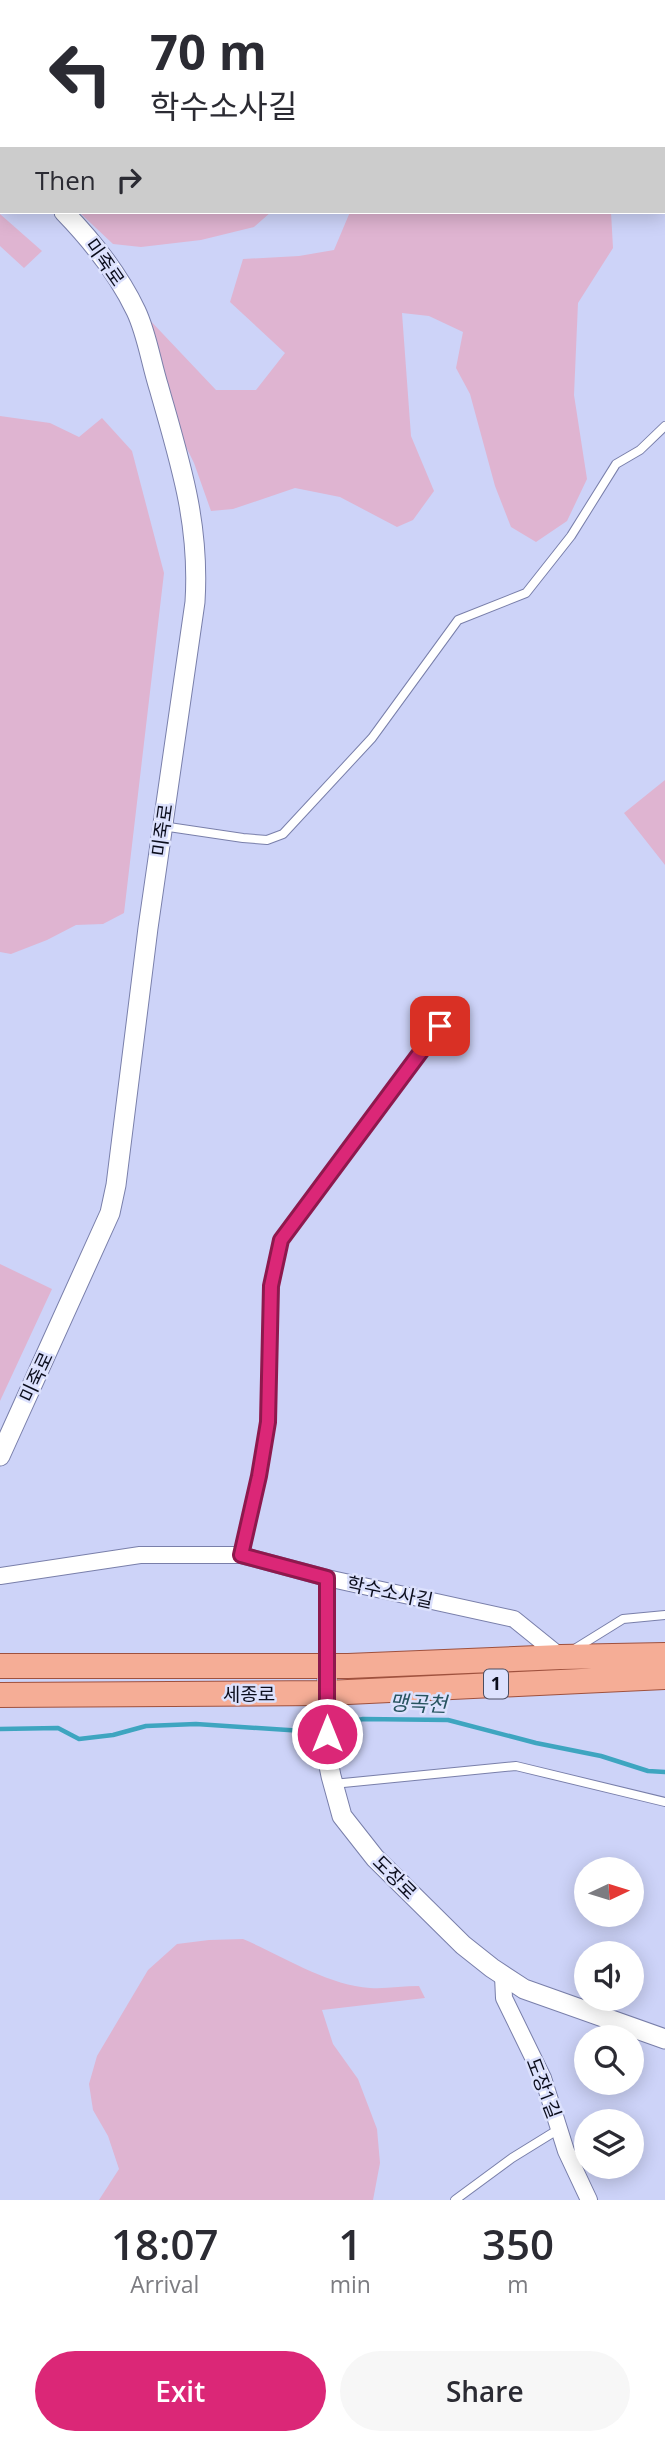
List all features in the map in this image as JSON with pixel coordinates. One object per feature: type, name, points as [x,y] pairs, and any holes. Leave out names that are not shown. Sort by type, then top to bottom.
[{"type":"main road","name":"세종로","points":[[0,1666],[327,1666],[665,1655]]},
{"type":"main road","name":"세종로","points":[[0,1695],[327,1703],[665,1677]]},
{"type":"street","name":"미죽로","points":[[0,1455],[110,1213],[195,602],[197,569],[187,485],[137,313],[110,265],[66,214]]},
{"type":"street","name":"학수소사길","points":[[0,1576],[139,1555],[241,1555],[327,1578],[514,1619],[561,1657]]},
{"type":"street","name":"도장로","points":[[327,1578],[327,1756],[342,1816],[374,1858],[463,1945],[503,1976],[524,1989],[665,2039]]},
{"type":"street","name":"도장1길","points":[[503,1976],[505,1998],[543,2078],[559,2129],[589,2200]]},
{"type":"lane","points":[[162,826],[267,840],[283,834],[372,738],[458,620],[526,593],[570,536],[616,464],[639,450],[665,426]]},
{"type":"lane","points":[[241,1555],[268,1422],[271,1286],[281,1240],[456,1006]]},
{"type":"lane","points":[[561,1657],[623,1619],[665,1615]]},
{"type":"lane","points":[[334,1784],[516,1766],[665,1802]]},
{"type":"lane","points":[[455,2200],[512,2158],[559,2129]]},
{"type":"shaded area","points":[[0,214],[42,251],[24,268],[0,246]]},
{"type":"shaded area","points":[[81,214],[269,214],[254,227],[201,240],[141,247],[113,244]]},
{"type":"shaded area","points":[[349,214],[611,214],[613,248],[578,303],[574,395],[587,479],[567,521],[536,542],[511,527],[495,486],[470,394],[456,368],[463,332],[429,316],[402,313],[411,436],[434,491],[413,520],[397,527],[340,497],[295,488],[233,509],[211,511],[194,463],[160,394],[145,315],[216,390],[256,390],[285,353],[230,302],[243,259],[299,256],[334,250]]},
{"type":"shaded area","points":[[0,416],[50,423],[79,437],[102,418],[132,451],[164,573],[124,913],[103,924],[76,925],[11,954],[0,952]]},
{"type":"shaded area","points":[[665,780],[665,865],[624,813]]},
{"type":"shaded area","points":[[0,1264],[52,1289],[0,1401]]},
{"type":"shaded area","points":[[243,1939],[321,1976],[370,1988],[419,1986],[425,1998],[322,2010],[333,2044],[358,2079],[377,2129],[380,2163],[373,2200],[99,2200],[119,2169],[108,2136],[93,2110],[89,2084],[97,2056],[148,1970],[177,1944]]},
{"type":"waterway","name":"맹곡천","points":[[334,1725],[363,1719],[448,1720],[536,1743],[601,1756],[648,1771],[665,1772]]},
{"type":"waterway","name":"맹곡천","points":[[0,1729],[58,1728],[79,1739],[113,1735],[146,1726],[196,1724],[303,1731],[322,1727]]},
{"type":"route","points":[[327,1734],[327,1578],[241,1555],[268,1422],[271,1286],[281,1240],[440,1026]]}]
